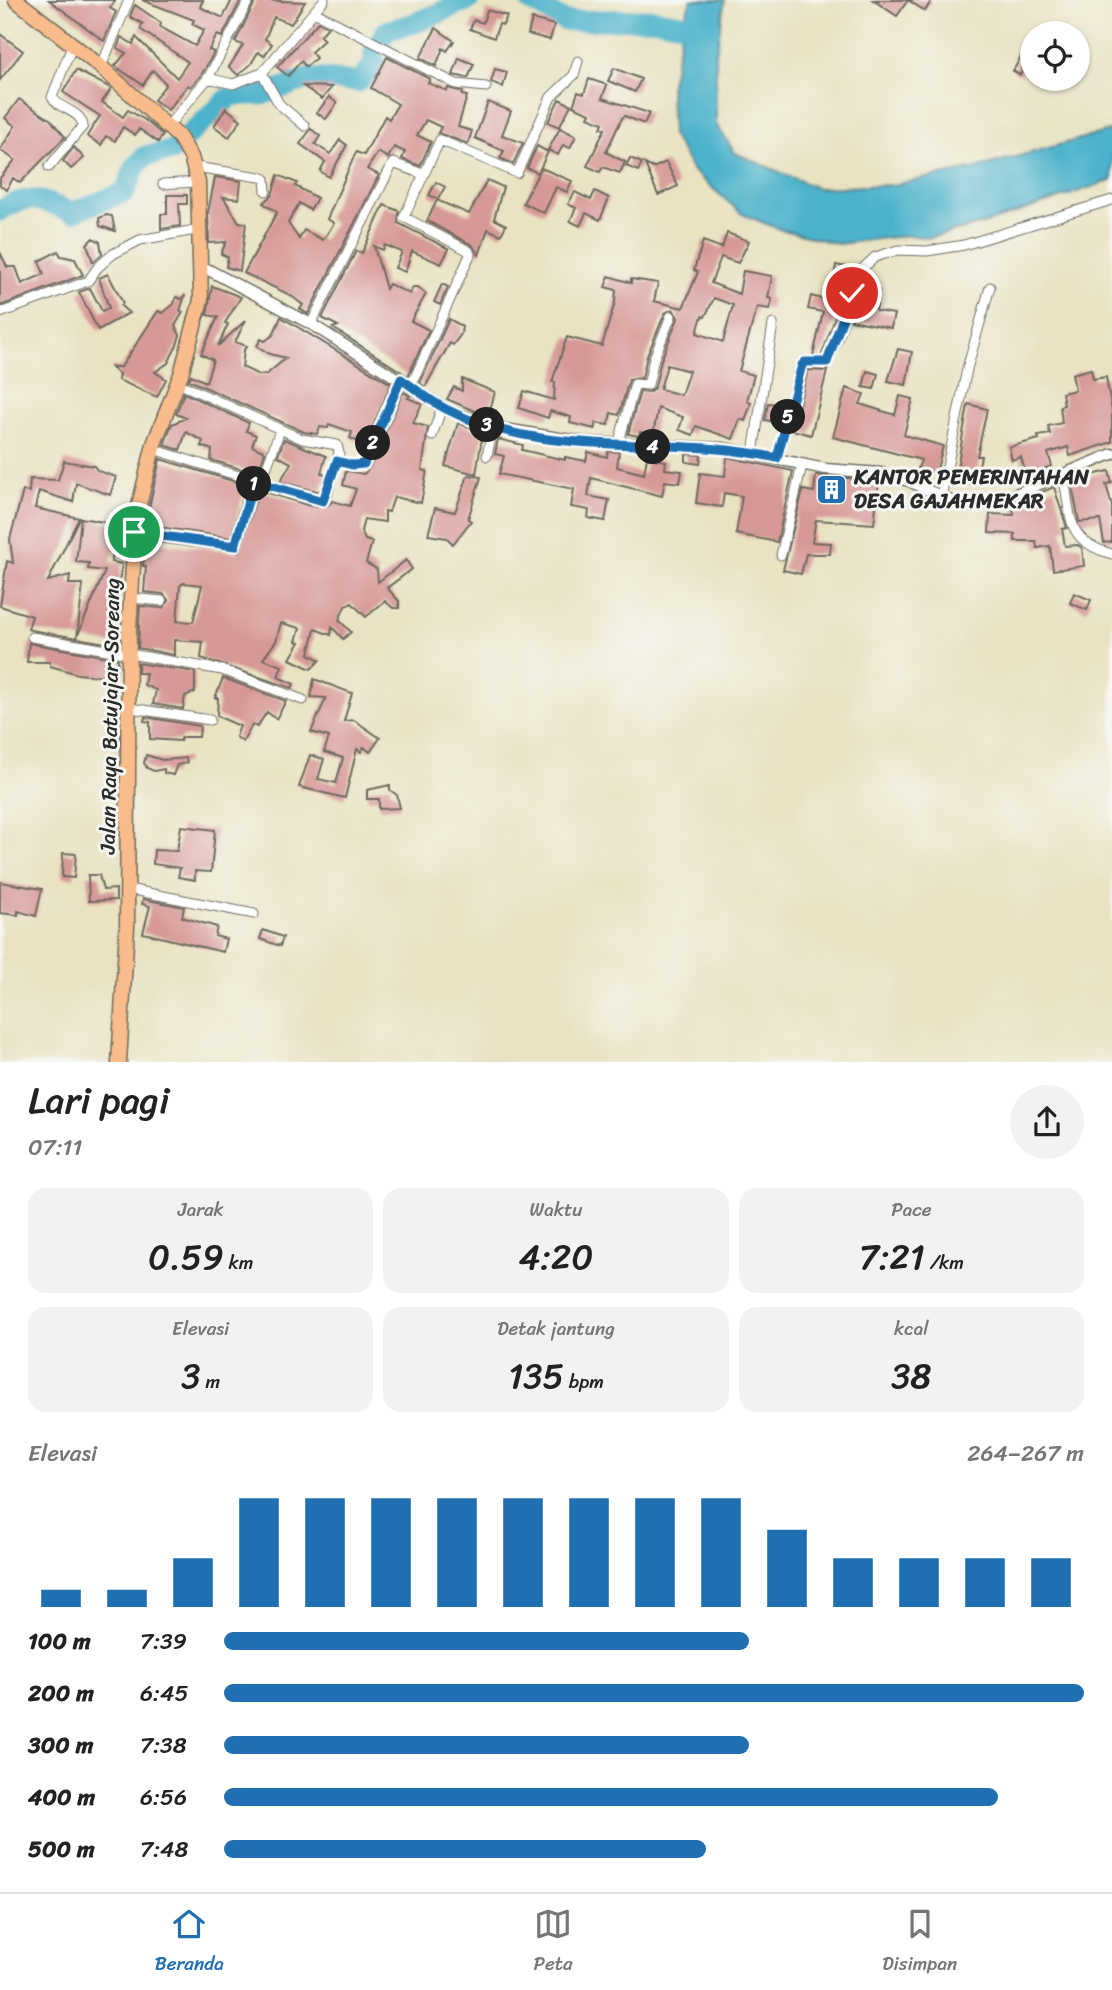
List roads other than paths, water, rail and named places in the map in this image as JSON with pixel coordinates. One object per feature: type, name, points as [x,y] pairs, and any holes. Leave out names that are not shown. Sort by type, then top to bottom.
[{"type":"highway","name":"Jalan Raya Batujajar-Soreang","points":[[16,0],[102,67],[168,126],[179,137],[192,160],[198,182],[202,267],[198,316],[178,383],[153,449],[134,532],[129,653],[128,889],[119,1062]]},
{"type":"street","points":[[102,67],[129,0]]},
{"type":"street","points":[[168,126],[208,78],[249,0]]},
{"type":"street","points":[[208,78],[233,84],[262,73],[324,0]]},
{"type":"street","points":[[314,12],[456,84],[486,87]]},
{"type":"street","points":[[49,167],[83,126],[80,116],[55,103],[52,97],[73,44]]},
{"type":"street","points":[[411,386],[470,253],[404,217],[423,174],[442,140],[517,173],[551,97],[574,75],[578,61]]},
{"type":"street","points":[[262,73],[279,104],[305,127]]},
{"type":"street","points":[[192,160],[260,177],[266,182],[266,191]]},
{"type":"street","points":[[311,324],[352,238],[393,163],[423,174]]},
{"type":"street","points":[[163,184],[198,182]]},
{"type":"street","points":[[777,458],[802,365],[805,362],[827,362],[840,333],[857,274],[865,263],[898,250],[927,251],[964,245],[1112,200]]},
{"type":"street","points":[[0,313],[88,281],[97,267],[113,254],[140,240],[201,229]]},
{"type":"street","points":[[202,267],[311,324],[442,407],[493,427],[556,439],[618,445],[724,448],[802,465],[881,473],[909,481],[941,498],[968,504],[993,502],[1112,454]]},
{"type":"street","points":[[941,498],[969,358],[990,287]]},
{"type":"street","points":[[618,445],[635,384],[648,385],[654,358],[671,316]]},
{"type":"street","points":[[753,453],[773,324]]},
{"type":"street","points":[[337,461],[352,465],[364,464],[401,379]]},
{"type":"street","points":[[153,449],[323,501],[337,461],[337,445],[302,439],[178,383]]},
{"type":"street","points":[[432,436],[442,407]]},
{"type":"street","points":[[487,456],[493,427]]},
{"type":"street","points":[[134,532],[235,546],[280,430]]},
{"type":"street","points":[[781,555],[802,465]]},
{"type":"street","points":[[1063,474],[1071,523],[1078,537],[1089,546],[1112,554]]},
{"type":"street","points":[[131,598],[162,601]]},
{"type":"street","points":[[32,637],[222,670],[303,700]]},
{"type":"street","points":[[130,708],[210,720]]},
{"type":"street","points":[[128,889],[254,914]]},
{"type":"water","points":[[691,0],[725,0],[716,53],[716,124],[735,153],[817,188],[893,185],[976,168],[1112,130],[1112,180],[990,222],[929,238],[910,235],[838,244],[779,229],[742,214],[693,171],[672,135],[670,89],[683,23]]},
{"type":"waterway","points":[[0,211],[28,199],[73,212],[125,192],[135,167],[145,156],[171,151],[232,95],[262,95],[310,78],[358,82],[374,65],[374,52],[386,31],[415,23],[469,0]]},
{"type":"waterway","points":[[529,0],[565,21],[653,19],[710,29]]},
{"type":"place","name":"KANTOR PEMERINTAHAN DESA GAJAHMEKAR","points":[[831,489]]}]
